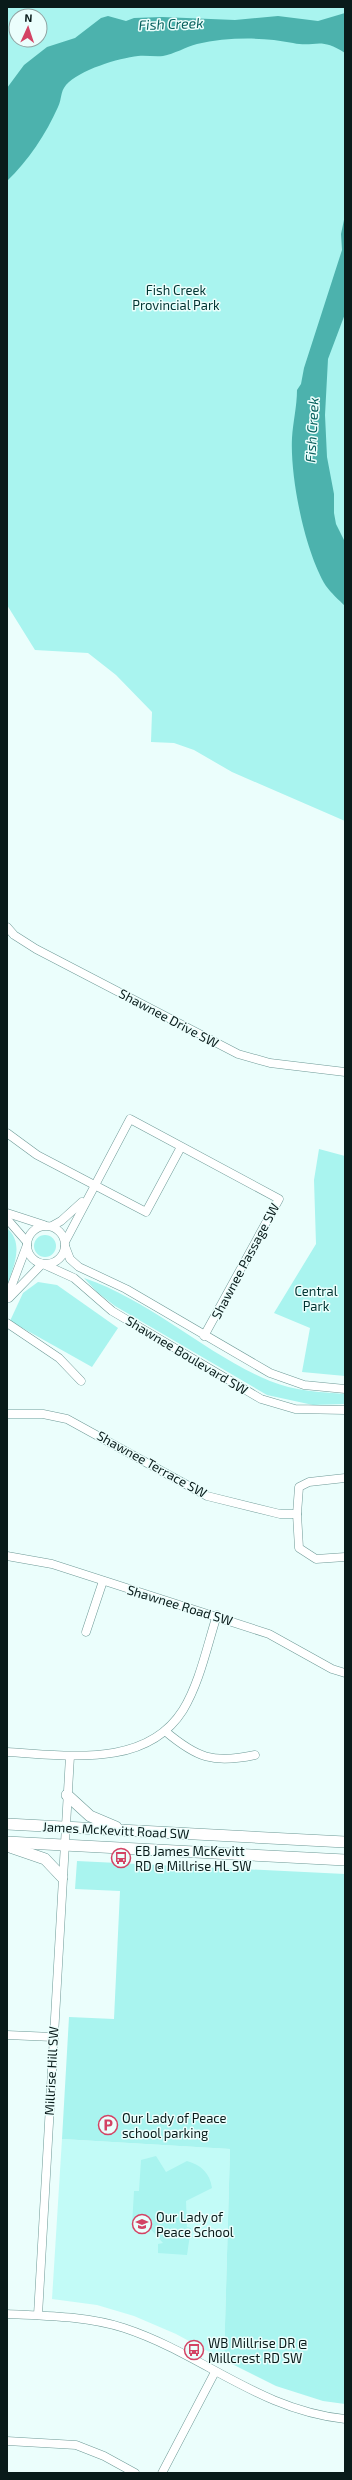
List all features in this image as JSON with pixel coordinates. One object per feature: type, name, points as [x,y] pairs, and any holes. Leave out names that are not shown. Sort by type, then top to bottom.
[{"type":"main road","points":[[67,1795],[90,1816],[124,1830]]},
{"type":"main road","name":"James McKevitt Road SW","points":[[7,1824],[345,1842]]},
{"type":"main road","name":"James McKevitt Road SW","points":[[7,1842],[345,1860]]},
{"type":"main road","points":[[7,1846],[46,1859],[62,1877]]},
{"type":"street","name":"Shawnee Drive SW","points":[[7,927],[14,935],[36,949],[238,1054],[270,1063],[345,1072]]},
{"type":"street","name":"Shawnee Passage SW","points":[[65,1244],[93,1186],[130,1119],[279,1199],[204,1336]]},
{"type":"street","points":[[7,1133],[37,1155],[93,1186],[146,1212],[182,1147]]},
{"type":"street","points":[[7,1299],[33,1230],[48,1226],[76,1208],[89,1194]]},
{"type":"street","points":[[7,1214],[48,1226],[61,1232],[65,1244],[58,1260],[42,1264],[7,1299]]},
{"type":"street","points":[[7,1220],[27,1244],[30,1255],[42,1264]]},
{"type":"street","name":"Shawnee Boulevard SW","points":[[65,1244],[70,1259],[79,1267],[126,1289],[204,1336],[270,1373],[285,1380],[304,1385],[345,1389]]},
{"type":"street","name":"Shawnee Boulevard SW","points":[[42,1264],[74,1278],[112,1311],[261,1399],[294,1409],[345,1410]]},
{"type":"street","points":[[7,1323],[59,1358],[81,1381]]},
{"type":"street","name":"Shawnee Terrace SW","points":[[7,1414],[43,1414],[67,1419],[93,1431],[207,1496],[280,1514],[297,1514]]},
{"type":"street","points":[[345,1478],[309,1482],[299,1487],[297,1514],[299,1548],[316,1559],[345,1557]]},
{"type":"street","name":"Shawnee Road SW","points":[[7,1556],[52,1564],[217,1615],[269,1634],[332,1669],[345,1673]]},
{"type":"street","points":[[86,1632],[103,1581]]},
{"type":"street","points":[[7,1752],[70,1756],[104,1756],[134,1749],[165,1731],[183,1710],[192,1689],[217,1615]]},
{"type":"street","points":[[165,1731],[186,1748],[218,1761],[255,1755]]},
{"type":"street","name":"Millrise Hill SW","points":[[38,2315],[70,1756]]},
{"type":"street","points":[[7,2035],[53,2037]]},
{"type":"street","points":[[7,2314],[38,2315],[90,2320],[124,2328],[158,2342],[262,2397],[285,2406],[316,2414],[345,2419]]},
{"type":"street","points":[[162,2473],[215,2372]]},
{"type":"street","points":[[7,2440],[76,2445],[104,2456],[135,2473]]},
{"type":"shaded area","name":"Our Lady of Peace School","points":[[62,2139],[230,2149],[224,2360],[176,2334],[134,2316],[97,2305],[52,2299]]},
{"type":"green space","name":"Fish Creek Provincial Park","points":[[7,7],[345,7],[345,821],[232,772],[194,750],[174,743],[151,742],[152,712],[116,675],[88,653],[35,650],[7,605]]},
{"type":"green space","name":"Central Park","points":[[319,1149],[345,1156],[345,1376],[302,1372],[310,1328],[274,1313],[316,1244],[314,1180]]},
{"type":"green space","points":[[7,1228],[15,1241],[16,1256],[7,1286]]},
{"type":"green space","points":[[45,1235],[53,1238],[56,1246],[53,1254],[45,1257],[37,1254],[34,1246],[37,1238]]},
{"type":"green space","points":[[84,1278],[133,1300],[246,1370],[288,1387],[345,1394],[345,1404],[313,1405],[267,1395],[115,1306],[97,1292]]},
{"type":"green space","points":[[38,1282],[57,1285],[118,1328],[92,1367],[10,1321],[23,1293]]},
{"type":"green space","points":[[77,1861],[345,1874],[345,2404],[323,2401],[276,2386],[224,2360],[230,2149],[62,2139],[69,2017],[114,2019],[120,1891],[75,1889]]},
{"type":"green space","points":[[156,2156],[166,2172],[187,2161],[197,2165],[204,2170],[211,2183],[212,2188],[186,2201],[187,2227],[191,2228],[187,2255],[158,2253],[158,2244],[163,2243],[147,2225],[147,2221],[143,2220],[141,2226],[132,2226],[134,2191],[139,2191],[141,2160]]},
{"type":"water","name":"Fish Creek","points":[[345,13],[345,53],[329,45],[323,44],[301,44],[258,39],[233,39],[197,44],[163,56],[141,56],[121,59],[80,74],[66,85],[58,107],[42,137],[22,165],[7,181],[7,88],[24,65],[46,48],[75,38],[101,18],[108,16],[126,21],[134,18],[162,17],[235,20],[278,16],[318,21]]},
{"type":"water","name":"Fish Creek","points":[[345,215],[345,314],[328,359],[325,415],[327,457],[334,494],[334,513],[336,524],[344,540],[345,606],[326,586],[318,572],[305,535],[296,493],[292,438],[297,390],[301,384],[304,368],[342,250],[341,234]]},
{"type":"place","name":"EB James McKevitt RD @ Millrise HL SW","points":[[121,1858]]},
{"type":"place","name":"Our Lady of Peace school parking","points":[[108,2125]]},
{"type":"place","name":"Our Lady of Peace School","points":[[142,2224]]},
{"type":"place","name":"WB Millrise DR @ Millcrest RD SW","points":[[194,2350]]}]
